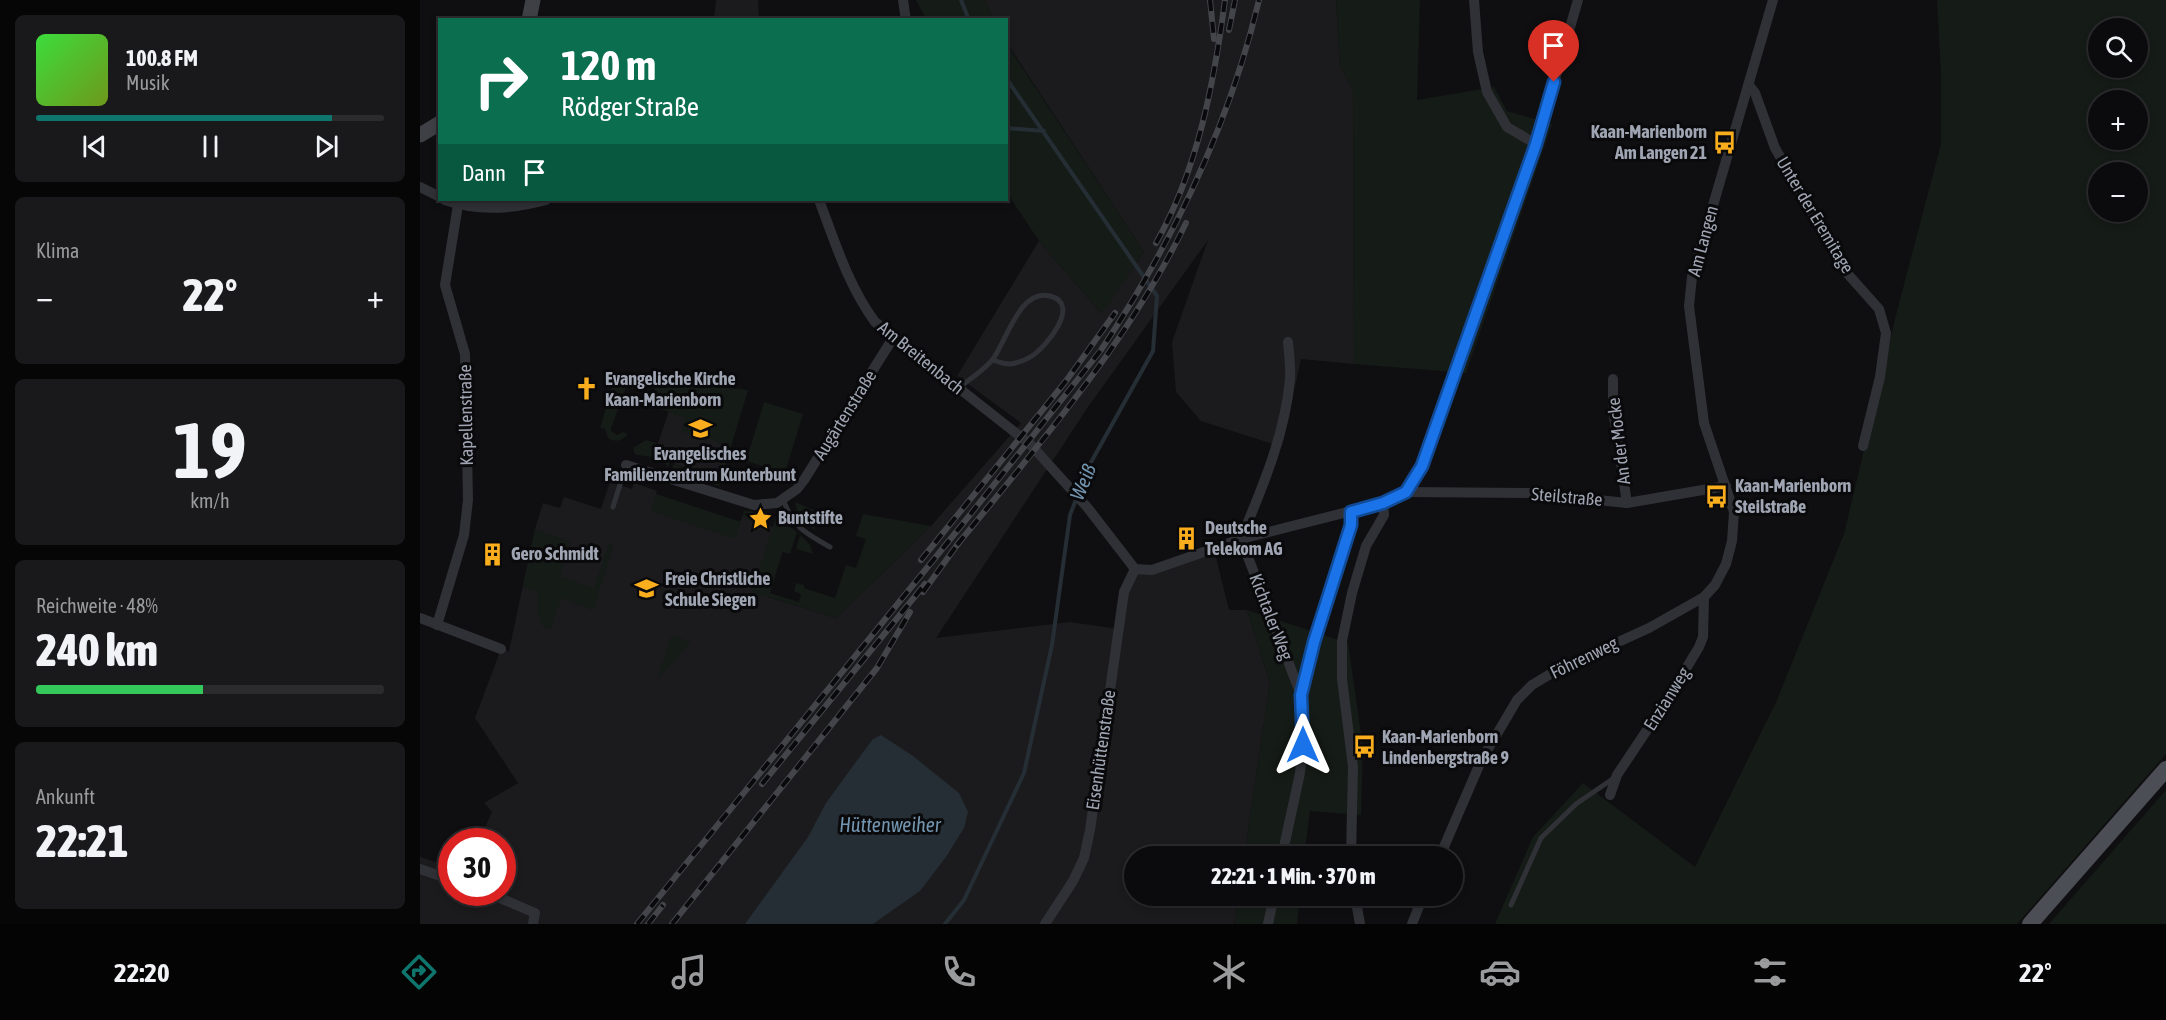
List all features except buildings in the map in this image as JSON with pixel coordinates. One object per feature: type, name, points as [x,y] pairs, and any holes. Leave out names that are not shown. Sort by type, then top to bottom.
[{"type":"main road","points":[[529,18],[533,0]]},
{"type":"main road","points":[[420,135],[438,124]]},
{"type":"main road","points":[[2030,924],[2166,769]]},
{"type":"street","points":[[903,0],[906,18]]},
{"type":"street","points":[[1474,0],[1478,52],[1487,92],[1507,127],[1536,144]]},
{"type":"street","points":[[1135,569],[1152,570],[1241,539],[1383,503],[1406,492],[1422,466],[1536,144],[1578,0]]},
{"type":"street","name":"Am Langen","points":[[1726,486],[1711,449],[1704,423],[1689,306],[1692,277],[1701,243],[1773,0]]},
{"type":"street","name":"Unter der Eremitage","points":[[1749,85],[1755,93],[1775,148],[1846,272],[1879,309],[1886,333],[1880,377],[1863,446]]},
{"type":"street","points":[[420,188],[438,196]]},
{"type":"street","points":[[448,201],[458,205],[493,209],[520,207],[542,201]]},
{"type":"street","name":"Am Breitenbach","points":[[819,201],[846,272],[860,302],[875,322],[1031,445],[1087,507],[1135,569]]},
{"type":"street","name":"Kapellenstraße","points":[[436,625],[464,535],[468,500],[465,354],[445,285],[458,205]]},
{"type":"street","name":"Augärtenstraße","points":[[783,500],[804,480],[893,338]]},
{"type":"street","points":[[1241,539],[1268,471],[1284,416],[1290,377],[1288,342]]},
{"type":"street","name":"An der Mocke","points":[[1613,379],[1613,410],[1627,502]]},
{"type":"street","points":[[626,465],[754,506],[783,500]]},
{"type":"street","name":"Steilstraße","points":[[1406,492],[1529,493],[1627,502],[1726,486]]},
{"type":"street","name":"Föhrenweg","points":[[1444,846],[1481,760],[1517,700],[1532,685],[1557,670],[1649,628],[1704,597],[1715,585],[1726,564],[1732,541],[1734,512],[1726,486]]},
{"type":"street","points":[[1351,846],[1353,767],[1342,679],[1342,641],[1352,593],[1366,546],[1384,515],[1383,503]]},
{"type":"street","name":"Kichtaler Weg","points":[[1301,695],[1314,642],[1351,525],[1351,512]]},
{"type":"street","name":"Kichtaler Weg","points":[[1241,539],[1301,695],[1302,754],[1284,846]]},
{"type":"street","name":"Eisenhüttenstraße","points":[[1046,924],[1073,881],[1084,858],[1124,592],[1135,569]]},
{"type":"street","name":"Enzianweg","points":[[1610,795],[1617,775],[1699,647],[1703,637],[1704,597]]},
{"type":"street","points":[[420,618],[501,649]]},
{"type":"street","points":[[420,869],[438,875]]},
{"type":"street","points":[[516,905],[535,914],[533,924]]},
{"type":"street","points":[[1268,924],[1272,906]]},
{"type":"street","points":[[1357,906],[1360,924]]},
{"type":"street","points":[[1412,924],[1419,906]]},
{"type":"lane","points":[[958,388],[993,360],[1019,312],[1031,298],[1042,294],[1053,296],[1059,301],[1064,315],[1057,330],[1033,356],[1008,364],[993,360]]},
{"type":"lane","points":[[613,507],[626,465]]},
{"type":"lane","points":[[783,500],[794,522],[812,537],[830,547]]},
{"type":"lane","points":[[1511,906],[1541,838],[1576,804],[1617,775]]},
{"type":"shaded area","points":[[716,0],[758,0],[759,18],[714,18]]},
{"type":"shaded area","points":[[916,0],[985,0],[993,18],[925,18]]},
{"type":"shaded area","points":[[985,0],[1336,0],[1340,66],[1353,90],[1354,364],[1301,359],[1282,447],[1201,421],[1176,392],[1172,342],[1208,240],[1088,407],[936,638],[1070,622],[1118,629],[1135,569],[1214,549],[1229,610],[1247,610],[1270,683],[1246,846],[1124,846],[1124,906],[1237,906],[1234,924],[420,924],[420,857],[438,863],[438,906],[516,906],[516,828],[485,828],[492,812],[484,803],[518,783],[475,718],[501,649],[509,651],[535,529],[543,503],[560,508],[564,497],[601,509],[610,482],[632,489],[634,483],[657,491],[656,494],[740,522],[742,517],[789,532],[768,597],[836,618],[931,526],[1021,423],[957,376],[1039,241],[1101,313],[1144,252],[1008,45],[1008,18],[993,18]]},
{"type":"shaded area","points":[[1336,0],[1420,0],[1417,100],[1494,87],[1507,111],[1552,124],[1466,373],[1354,364],[1353,90],[1340,66]]},
{"type":"shaded area","points":[[1937,0],[2166,0],[2166,754],[2017,924],[1495,924],[1533,837],[1583,783],[1695,867],[1777,700],[1844,534],[1897,311],[1941,144],[1941,73]]},
{"type":"shaded area","points":[[1008,46],[1144,252],[1102,314],[1039,241],[1008,194]]},
{"type":"shaded area","points":[[614,381],[675,382],[748,390],[719,486],[671,470],[674,464],[706,477],[707,475],[716,478],[721,463],[718,462],[724,445],[698,433],[697,435],[681,432],[685,418],[656,407],[659,395],[654,393],[655,388],[644,385],[634,389],[626,387],[611,431],[617,435],[623,432],[628,434],[619,440],[608,438],[605,429],[600,428]]},
{"type":"shaded area","name":"Evangelisches Familienzentrum Kunterbunt","points":[[748,390],[725,464],[721,463],[716,478],[686,470],[674,464],[675,458],[655,452],[669,411]]},
{"type":"shaded area","points":[[764,402],[803,414],[785,473],[746,461]]},
{"type":"shaded area","points":[[646,440],[658,444],[656,452],[671,457],[668,467],[661,458],[635,454],[633,448]]},
{"type":"shaded area","points":[[656,494],[741,522],[735,539],[650,511]]},
{"type":"shaded area","points":[[795,502],[820,513],[814,530],[799,518]]},
{"type":"shaded area","points":[[744,511],[765,513],[767,525],[742,517]]},
{"type":"shaded area","points":[[778,511],[786,524],[797,532],[790,554],[782,552],[770,593],[799,602],[801,594],[794,591],[796,583],[835,598],[846,565],[856,568],[866,539],[856,536],[863,514],[931,526],[836,618],[752,592]]},
{"type":"shaded area","points":[[535,529],[571,542],[560,577],[594,588],[609,543],[614,545],[593,610],[561,598],[551,630],[544,628],[540,619],[539,592],[523,587]]},
{"type":"shaded area","points":[[800,535],[810,545],[813,554],[796,549]]},
{"type":"shaded area","points":[[1247,610],[1348,643],[1363,747],[1361,815],[1310,811],[1305,846],[1246,846],[1270,683]]},
{"type":"shaded area","points":[[672,635],[691,642],[657,680]]},
{"type":"shaded area","points":[[2166,790],[2166,924],[2049,924]]},
{"type":"shaded area","points":[[1237,906],[1299,906],[1297,924],[1234,924]]},
{"type":"water","name":"Hüttenweiher","points":[[881,735],[913,756],[959,793],[968,812],[964,828],[946,857],[920,891],[873,924],[745,924],[808,837],[826,803],[873,739]]},
{"type":"waterway","name":"Weiß","points":[[961,0],[968,18]]},
{"type":"waterway","name":"Weiß","points":[[945,924],[964,900],[1024,773],[1052,645],[1070,515],[1090,464],[1153,351],[1157,296],[1008,81]]},
{"type":"waterway","points":[[1008,128],[1044,131]]},
{"type":"railway","points":[[1210,0],[1214,39]]},
{"type":"railway","points":[[1156,243],[1183,185],[1202,125],[1225,0]]},
{"type":"railway","points":[[1229,30],[1235,0]]},
{"type":"railway","points":[[637,924],[1101,350],[1152,267],[1196,182],[1232,93],[1259,0]]},
{"type":"railway","points":[[957,545],[1051,430],[1110,351],[1163,267],[1186,223]]},
{"type":"railway","points":[[921,560],[1066,381],[1115,313]]},
{"type":"railway","points":[[923,592],[960,541]]},
{"type":"railway","points":[[762,784],[925,584]]},
{"type":"railway","points":[[672,924],[877,668],[910,612]]},
{"type":"railway","points":[[648,924],[663,905]]},
{"type":"place","name":"Kaan-Marienborn Am Langen 21","points":[[1725,142]]},
{"type":"place","name":"Evangelische Kirche Kaan-Marienborn","points":[[587,389]]},
{"type":"place","name":"Evangelisches Familienzentrum Kunterbunt","points":[[700,428]]},
{"type":"place","name":"Kaan-Marienborn Steilstraße","points":[[1717,496]]},
{"type":"place","name":"Buntstifte","points":[[760,518]]},
{"type":"place","name":"Deutsche Telekom AG","points":[[1187,538]]},
{"type":"place","name":"Gero Schmidt","points":[[493,554]]},
{"type":"place","name":"Freie Christliche Schule Siegen","points":[[647,589]]},
{"type":"place","name":"Kaan-Marienborn Lindenbergstraße 9","points":[[1364,747]]},
{"type":"route","points":[[1303,745],[1301,695],[1314,642],[1351,525],[1351,512],[1383,503],[1406,492],[1422,466],[1536,144],[1554,82]]}]
